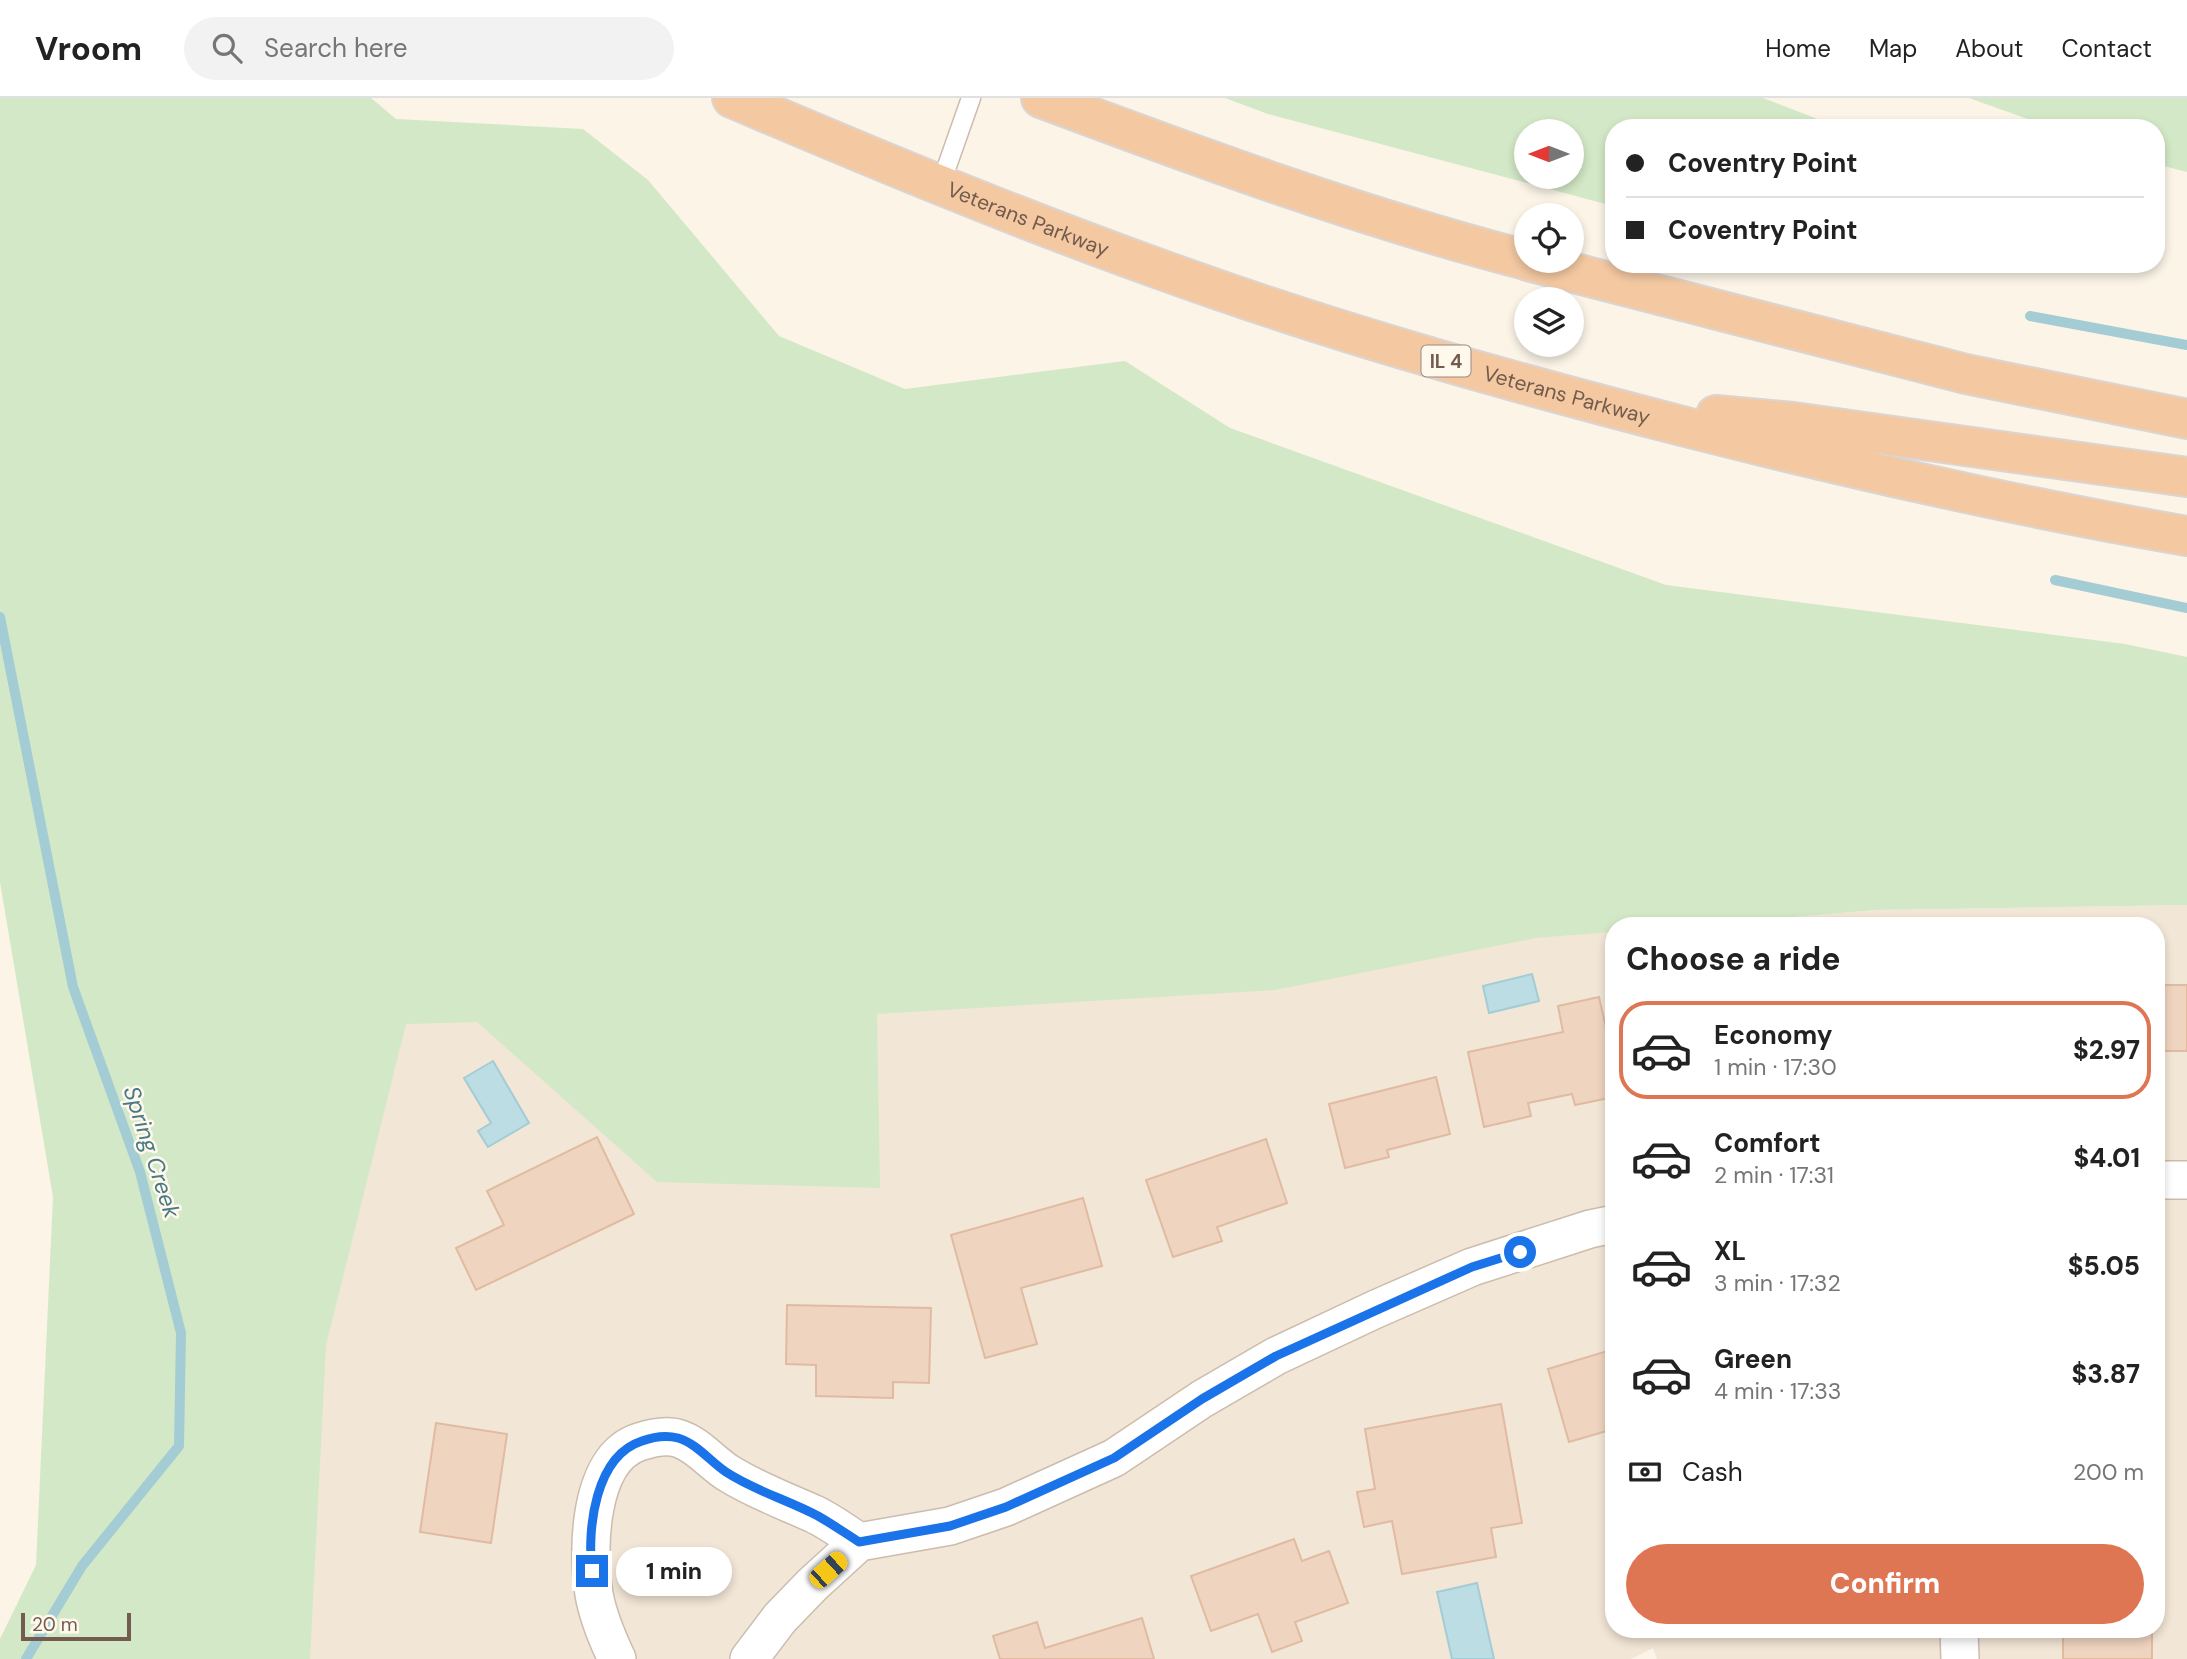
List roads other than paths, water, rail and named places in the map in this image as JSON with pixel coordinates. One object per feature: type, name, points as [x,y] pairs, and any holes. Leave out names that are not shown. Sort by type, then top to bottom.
[{"type":"highway","name":"Veterans Parkway","points":[[732,98],[940,186],[1180,276],[1387,345],[1602,405],[1864,472],[2094,520],[2187,536]]},
{"type":"highway","points":[[1041,98],[1214,162],[1449,240],[1514,257]]},
{"type":"highway","points":[[1577,273],[1966,374],[2187,419]]},
{"type":"highway","points":[[1602,405],[1793,422],[2187,477]]},
{"type":"street","points":[[2165,1180],[2187,1180]]},
{"type":"street","points":[[748,1659],[780,1618],[859,1542],[950,1526],[1006,1507],[1114,1458],[1202,1399],[1276,1356],[1472,1267],[1605,1226]]},
{"type":"street","points":[[617,1659],[604,1633],[594,1595],[589,1547],[597,1501],[608,1468],[630,1445],[655,1436],[680,1438],[727,1472],[771,1496],[817,1515],[859,1542]]},
{"type":"street","points":[[1959,1638],[1960,1659]]},
{"type":"lane","points":[[940,186],[971,98]]},
{"type":"water","points":[[1532,974],[1539,1001],[1489,1013],[1483,986]]},
{"type":"water","points":[[493,1061],[529,1123],[488,1147],[478,1131],[491,1123],[464,1078]]},
{"type":"water","points":[[1477,1583],[1494,1659],[1452,1659],[1437,1592]]},
{"type":"waterway","points":[[2030,316],[2187,345]]},
{"type":"waterway","points":[[2055,580],[2187,608]]},
{"type":"waterway","name":"Spring Creek","points":[[0,617],[73,987],[140,1172],[181,1333],[179,1446],[82,1566],[26,1659]]}]
